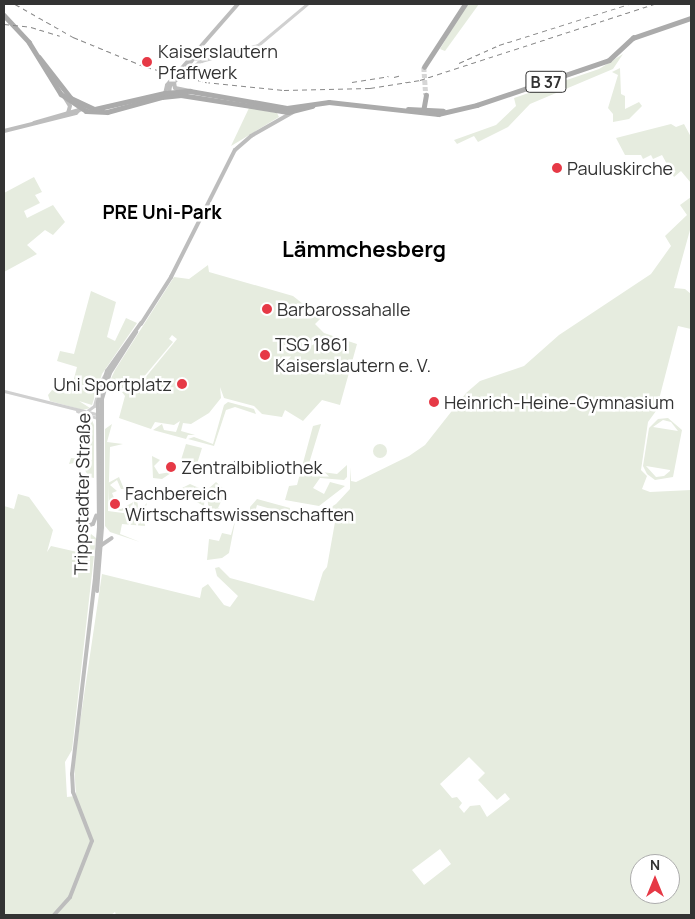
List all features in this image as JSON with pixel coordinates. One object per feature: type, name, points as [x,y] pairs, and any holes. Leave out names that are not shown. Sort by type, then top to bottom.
[{"type":"main road","points":[[167,94],[206,40],[238,4]]},
{"type":"main road","points":[[424,67],[465,4]]},
{"type":"main road","name":"B 37","points":[[4,14],[21,31],[65,98],[89,110],[108,108],[167,94],[190,91],[287,108],[310,104]]},
{"type":"main road","name":"B 37","points":[[423,111],[451,111],[609,60],[633,38],[691,18]]},
{"type":"main road","name":"B 37","points":[[39,57],[67,94],[82,107]]},
{"type":"main road","points":[[167,94],[193,57]]},
{"type":"main road","points":[[174,82],[175,88],[190,91]]},
{"type":"main road","name":"B 37","points":[[167,94],[198,96],[293,112],[310,104]]},
{"type":"main road","points":[[423,111],[426,95]]},
{"type":"main road","points":[[65,98],[70,106],[68,114]]},
{"type":"main road","name":"Trippstadter Straße","points":[[92,615],[100,546],[98,417],[110,373],[171,277],[235,150],[251,136],[293,112],[323,103]]},
{"type":"main road","name":"Trippstadter Straße","points":[[310,104],[323,103],[423,111]]},
{"type":"main road","points":[[68,114],[82,107]]},
{"type":"main road","points":[[266,108],[280,114],[281,120]]},
{"type":"main road","points":[[287,108],[293,112]]},
{"type":"main road","points":[[4,130],[89,110]]},
{"type":"main road","name":"Trippstadter Straße","points":[[92,615],[98,507],[98,417],[107,371],[141,323]]},
{"type":"main road","points":[[84,527],[95,522],[98,507]]},
{"type":"main road","points":[[100,546],[112,538]]},
{"type":"main road","points":[[54,915],[70,897],[92,841],[73,792],[72,774],[92,615]]},
{"type":"street","points":[[180,76],[201,61],[258,45],[307,4]]},
{"type":"street","points":[[193,57],[201,61]]},
{"type":"street","points":[[84,411],[94,406],[100,382],[107,371]]},
{"type":"street","points":[[4,392],[98,417]]},
{"type":"street","points":[[74,410],[84,411],[98,417]]},
{"type":"shaded area","points":[[479,4],[445,51],[440,49],[466,5]]},
{"type":"shaded area","points":[[623,54],[613,69],[530,104],[508,127],[478,142],[474,136],[457,144],[454,140],[496,125],[516,106],[514,98],[599,69]]},
{"type":"shaded area","points":[[620,68],[621,94],[625,96],[625,109],[639,102],[642,106],[629,119],[613,122],[613,114],[608,108],[618,75],[612,72]]},
{"type":"shaded area","points":[[249,108],[277,113],[279,117],[231,146]]},
{"type":"shaded area","points":[[671,124],[676,127],[684,124],[691,137],[691,183],[681,171],[674,177],[662,155],[653,159],[651,155],[643,159],[641,155],[625,155],[616,138]]},
{"type":"shaded area","points":[[34,177],[42,192],[35,195],[40,203],[24,211],[27,218],[53,205],[65,222],[53,235],[45,230],[27,245],[37,254],[4,272],[4,193]]},
{"type":"shaded area","points":[[691,197],[690,230],[674,288],[685,289],[691,294],[691,329],[678,326],[656,411],[648,422],[641,470],[647,476],[642,489],[650,492],[691,490],[691,915],[116,915],[115,912],[111,915],[4,915],[4,506],[14,509],[18,494],[29,497],[53,530],[47,552],[51,546],[86,554],[91,534],[96,538],[72,750],[65,762],[67,797],[76,796],[74,763],[102,574],[200,598],[202,588],[208,584],[224,605],[230,607],[238,596],[217,576],[215,568],[219,567],[230,578],[314,601],[323,572],[327,567],[335,522],[319,518],[320,514],[336,504],[350,489],[350,467],[351,481],[356,482],[409,456],[425,445],[466,393],[480,381],[524,366],[559,335],[651,274],[671,246],[665,236],[687,215],[680,205]],"holes":[[[469,757],[485,773],[478,780],[497,800],[505,793],[510,799],[487,817],[480,805],[470,806],[464,813],[459,807],[462,803],[457,797],[452,798],[440,784]],[[440,849],[451,864],[424,885],[412,870]]]},
{"type":"shaded area","points":[[208,265],[209,272],[293,296],[321,318],[315,324],[324,333],[357,344],[340,405],[322,400],[303,421],[285,410],[282,417],[262,414],[254,406],[224,398],[220,387],[221,398],[209,413],[191,424],[183,423],[181,431],[195,435],[188,435],[186,439],[153,430],[162,424],[164,430],[176,432],[180,421],[174,425],[155,422],[151,429],[119,418],[125,396],[122,392],[136,389],[177,339],[172,335],[169,339],[173,342],[137,385],[118,389],[108,385],[115,370],[174,277],[189,279]]},
{"type":"shaded area","points":[[91,291],[116,302],[107,337],[115,341],[126,318],[137,323],[102,374],[92,405],[79,401],[90,408],[83,410],[50,401],[48,395],[52,390],[70,394],[77,367],[57,361],[60,351],[74,354]]},
{"type":"shaded area","points":[[228,402],[254,409],[256,414],[235,407],[226,410],[214,446],[188,439],[194,437],[213,444],[224,405]]},
{"type":"shaded area","points":[[91,418],[94,425],[94,478],[89,477],[80,462],[69,464],[71,458],[92,460],[92,454],[83,448],[86,421]]},
{"type":"shaded area","points":[[668,418],[682,430],[673,477],[655,480],[647,474],[643,466],[649,428],[658,419]],"holes":[[[663,420],[671,422],[678,431],[653,427]],[[646,466],[670,470],[670,471],[664,476],[656,477]]]},
{"type":"shaded area","points":[[112,424],[107,442],[123,444],[110,447],[108,511],[123,513],[132,511],[144,514],[145,526],[122,524],[120,534],[140,542],[110,532],[105,526],[105,429]]},
{"type":"shaded area","points":[[321,424],[307,470],[337,474],[347,465],[347,477],[344,480],[320,478],[313,488],[324,494],[330,482],[345,486],[319,506],[285,500],[289,486],[297,485],[313,426]]},
{"type":"shaded area","points":[[186,444],[202,448],[196,467],[191,459],[181,460]]},
{"type":"shaded area","points":[[377,444],[383,444],[387,451],[383,458],[377,458],[373,454],[373,448]]},
{"type":"shaded area","points":[[152,456],[160,460],[154,466],[159,474],[171,472],[173,465],[171,473],[162,479],[153,478]]},
{"type":"shaded area","points":[[119,477],[124,489],[121,489],[117,480],[110,485],[117,491],[112,493],[115,500],[121,503],[111,500],[109,506],[108,483]]},
{"type":"shaded area","points":[[216,482],[226,491],[218,508],[232,515],[212,509],[208,505],[207,490]]},
{"type":"shaded area","points":[[190,484],[199,488],[193,490],[196,499],[203,498],[200,492],[205,493],[204,506],[195,501],[190,491],[166,496]]},
{"type":"shaded area","points":[[257,499],[290,508],[289,514],[257,505],[254,516],[250,515],[250,507]]},
{"type":"shaded area","points":[[137,500],[138,506],[143,507],[147,503],[145,511],[130,508],[121,511],[109,508],[109,506],[121,509]]},
{"type":"shaded area","points":[[236,517],[229,553],[222,558],[207,560],[209,539],[219,541],[222,533],[231,535]]},
{"type":"tunnel","points":[[424,67],[426,95]]},
{"type":"railway","points":[[15,4],[73,37],[146,67],[205,82],[284,90],[370,88],[420,80],[654,4]]},
{"type":"railway","points":[[459,63],[499,45],[629,4]]},
{"type":"railway","points":[[4,24],[31,27],[60,36]]},
{"type":"railway","points":[[394,77],[402,75]]},
{"type":"railway","points":[[352,82],[389,76]]},
{"type":"railway","points":[[233,464],[235,460]]},
{"type":"place","name":"Kaiserslautern Pfaffwerk","points":[[147,62]]},
{"type":"place","name":"Pauluskirche","points":[[557,168]]},
{"type":"place","name":"Barbarossahalle","points":[[267,309]]},
{"type":"place","name":"TSG 1861 Kaiserslautern e. V.","points":[[265,355]]},
{"type":"place","name":"Uni Sportplatz","points":[[182,384]]},
{"type":"place","name":"Heinrich-Heine-Gymnasium","points":[[434,402]]},
{"type":"place","name":"Zentralbibliothek","points":[[171,467]]},
{"type":"place","name":"Fachbereich Wirtschaftswissenschaften","points":[[115,504]]},
{"type":"district","name":"PRE Uni-Park","points":[[162,213]]},
{"type":"district","name":"Lämmchesberg","points":[[364,250]]}]
